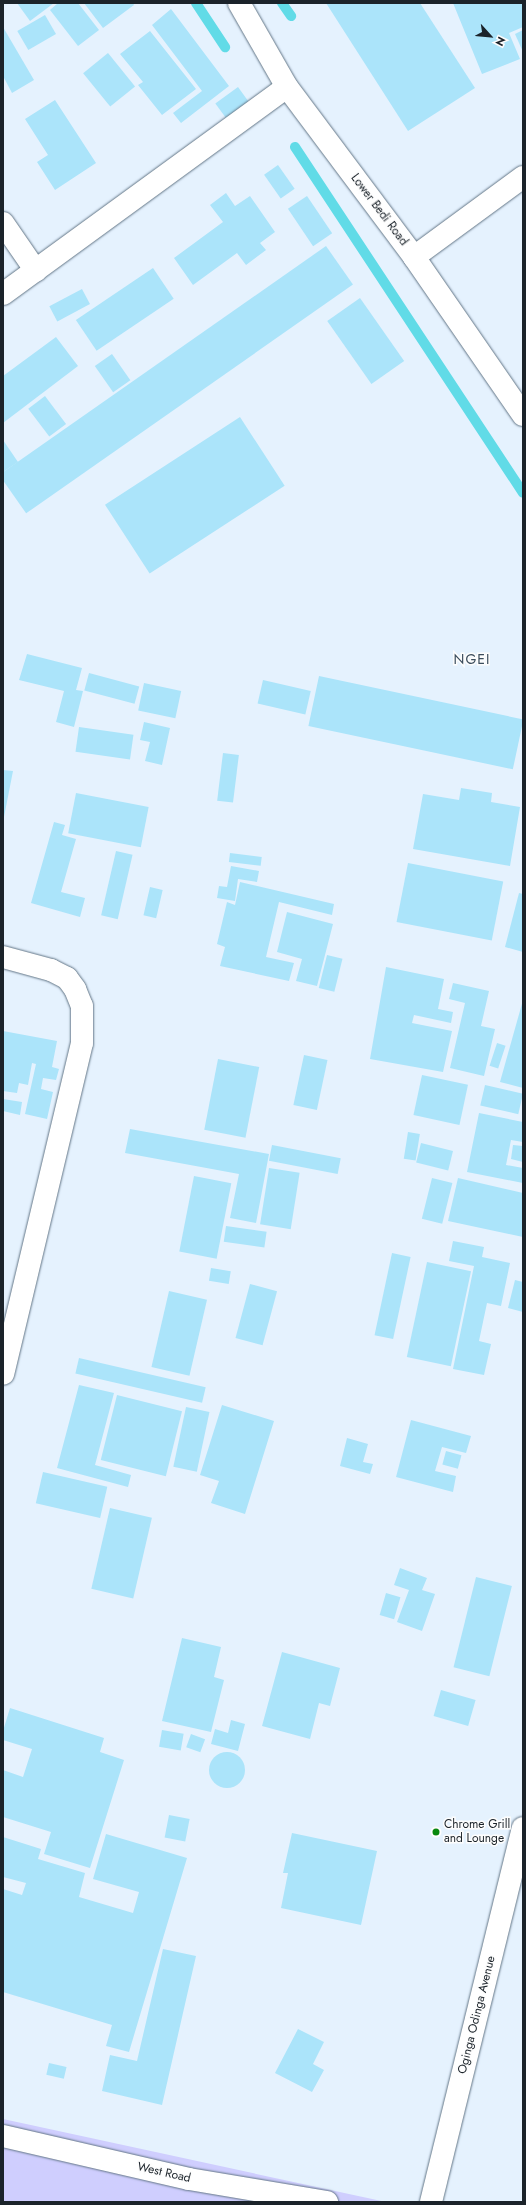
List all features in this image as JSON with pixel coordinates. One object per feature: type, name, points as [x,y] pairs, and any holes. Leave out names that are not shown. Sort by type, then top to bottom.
[{"type":"street","name":"Lower Bedi Road","points":[[239,3],[287,87],[414,257],[523,416]]},
{"type":"street","points":[[3,294],[287,87]]},
{"type":"street","points":[[414,257],[523,177]]},
{"type":"street","points":[[3,223],[36,271]]},
{"type":"street","points":[[3,957],[51,970],[67,978],[76,989],[82,1013],[82,1043],[3,1374]]},
{"type":"street","name":"Oginga Odinga Avenue","points":[[431,2202],[523,1828]]},
{"type":"street","name":"West Road","points":[[3,2136],[189,2179],[327,2202]]},
{"type":"shaded area","points":[[3,2119],[386,2202],[3,2202]]},
{"type":"building","points":[[17,3],[54,3],[30,21]]},
{"type":"building","points":[[58,3],[78,3],[99,30],[78,46],[50,10]]},
{"type":"building","points":[[84,3],[133,3],[134,5],[103,28]]},
{"type":"building","points":[[326,3],[420,3],[475,88],[408,131]]},
{"type":"building","points":[[453,3],[523,3],[523,27],[509,33],[520,59],[482,74]]},
{"type":"building","points":[[171,9],[229,86],[181,123],[173,113],[202,91],[152,25]]},
{"type":"building","points":[[45,15],[56,34],[28,50],[17,31]]},
{"type":"building","points":[[3,27],[34,80],[12,93],[3,76]]},
{"type":"building","points":[[523,30],[523,52],[515,34]]},
{"type":"building","points":[[150,31],[196,89],[162,115],[138,85],[143,82],[120,54]]},
{"type":"building","points":[[108,53],[135,86],[110,107],[83,73]]},
{"type":"building","points":[[238,87],[252,106],[229,123],[215,103]]},
{"type":"building","points":[[55,100],[96,163],[55,190],[37,162],[48,155],[25,119]]},
{"type":"building","points":[[278,165],[295,189],[281,199],[264,175]]},
{"type":"building","points":[[226,193],[235,206],[250,196],[275,232],[260,243],[266,250],[246,265],[237,253],[193,285],[174,258],[223,222],[210,205]]},
{"type":"building","points":[[307,196],[332,233],[313,246],[288,209]]},
{"type":"building","points":[[326,246],[353,285],[26,513],[3,480],[3,472]]},
{"type":"building","points":[[153,268],[174,299],[97,351],[76,320]]},
{"type":"building","points":[[82,289],[90,304],[57,321],[49,306]]},
{"type":"building","points":[[360,298],[404,361],[371,384],[327,321]]},
{"type":"building","points":[[56,337],[78,366],[3,423],[3,376]]},
{"type":"building","points":[[112,354],[130,380],[113,392],[95,366]]},
{"type":"building","points":[[45,396],[66,424],[49,437],[28,409]]},
{"type":"building","points":[[240,417],[285,486],[150,573],[105,505]]},
{"type":"building","points":[[3,440],[18,462],[3,472]]},
{"type":"building","points":[[27,654],[82,668],[76,690],[83,691],[74,727],[56,722],[64,691],[19,680]]},
{"type":"building","points":[[89,673],[139,686],[135,704],[84,690]]},
{"type":"building","points":[[319,676],[523,719],[513,769],[308,726]]},
{"type":"building","points":[[263,680],[311,691],[305,714],[258,703]]},
{"type":"building","points":[[144,683],[181,691],[175,718],[138,710]]},
{"type":"building","points":[[144,722],[170,728],[162,765],[145,761],[150,742],[140,740]]},
{"type":"building","points":[[79,727],[133,735],[130,759],[76,752]]},
{"type":"building","points":[[223,753],[239,755],[233,803],[217,801]]},
{"type":"building","points":[[3,770],[13,771],[4,817],[3,817]]},
{"type":"building","points":[[461,788],[492,793],[491,802],[520,807],[510,866],[413,849],[423,794],[459,800]]},
{"type":"building","points":[[76,793],[149,807],[141,847],[68,833]]},
{"type":"building","points":[[54,822],[65,825],[62,835],[76,839],[61,892],[85,898],[80,917],[31,903]]},
{"type":"building","points":[[116,851],[133,855],[118,919],[101,915]]},
{"type":"building","points":[[230,853],[262,857],[261,866],[229,862]]},
{"type":"building","points":[[408,863],[503,882],[492,940],[397,922]]},
{"type":"building","points":[[231,866],[259,871],[257,882],[238,879],[235,901],[217,898],[219,886],[227,887]]},
{"type":"building","points":[[240,882],[334,904],[332,915],[279,902],[266,957],[294,963],[289,981],[220,966],[225,947],[217,944],[227,902],[235,905]]},
{"type":"building","points":[[150,887],[163,890],[156,918],[143,915]]},
{"type":"building","points":[[519,893],[523,894],[523,952],[505,947]]},
{"type":"building","points":[[287,912],[333,924],[317,986],[296,981],[302,959],[277,952]]},
{"type":"building","points":[[327,955],[343,959],[334,992],[319,988]]},
{"type":"building","points":[[386,967],[444,979],[438,1009],[453,1012],[451,1023],[414,1015],[412,1023],[452,1031],[443,1072],[370,1059]]},
{"type":"building","points":[[453,983],[489,991],[481,1026],[495,1029],[484,1076],[450,1068],[465,1003],[449,999]]},
{"type":"building","points":[[523,1000],[523,1088],[500,1082]]},
{"type":"building","points":[[3,1031],[57,1041],[52,1067],[59,1069],[56,1080],[43,1078],[41,1089],[53,1092],[47,1119],[25,1114],[36,1064],[32,1063],[28,1085],[19,1083],[17,1093],[3,1091]]},
{"type":"building","points":[[497,1043],[506,1046],[498,1069],[490,1066]]},
{"type":"building","points":[[304,1055],[327,1060],[317,1110],[293,1105]]},
{"type":"building","points":[[218,1059],[259,1067],[245,1138],[204,1130]]},
{"type":"building","points":[[422,1075],[468,1085],[459,1125],[413,1115]]},
{"type":"building","points":[[485,1085],[523,1094],[518,1114],[480,1105]]},
{"type":"building","points":[[3,1099],[22,1102],[20,1115],[3,1111]]},
{"type":"building","points":[[479,1113],[523,1122],[523,1142],[511,1140],[506,1165],[523,1168],[523,1183],[467,1172]]},
{"type":"building","points":[[130,1129],[269,1154],[256,1223],[230,1218],[239,1174],[125,1153]]},
{"type":"building","points":[[408,1132],[420,1134],[416,1161],[404,1159]]},
{"type":"building","points":[[421,1143],[453,1151],[448,1170],[416,1162]]},
{"type":"building","points":[[272,1145],[341,1158],[338,1174],[269,1161]]},
{"type":"building","points":[[513,1145],[523,1146],[523,1162],[511,1159]]},
{"type":"building","points":[[269,1168],[300,1173],[291,1229],[260,1224]]},
{"type":"building","points":[[194,1176],[231,1183],[217,1259],[179,1252]]},
{"type":"building","points":[[432,1178],[452,1183],[442,1224],[422,1219]]},
{"type":"building","points":[[458,1178],[523,1193],[523,1237],[448,1221]]},
{"type":"building","points":[[226,1226],[267,1232],[264,1248],[224,1242]]},
{"type":"building","points":[[453,1241],[484,1247],[482,1257],[510,1263],[501,1306],[487,1303],[479,1341],[491,1344],[484,1375],[453,1369],[474,1266],[449,1261]]},
{"type":"building","points":[[392,1253],[411,1257],[393,1339],[375,1335]]},
{"type":"building","points":[[427,1262],[471,1271],[451,1366],[407,1357]]},
{"type":"building","points":[[211,1268],[231,1271],[229,1284],[209,1281]]},
{"type":"building","points":[[515,1280],[523,1282],[523,1312],[508,1308]]},
{"type":"building","points":[[250,1284],[277,1291],[263,1345],[236,1338]]},
{"type":"building","points":[[169,1291],[207,1300],[189,1376],[151,1367]]},
{"type":"building","points":[[79,1358],[206,1387],[202,1403],[75,1374]]},
{"type":"building","points":[[79,1385],[114,1393],[95,1465],[131,1475],[128,1487],[57,1468]]},
{"type":"building","points":[[117,1395],[182,1411],[166,1476],[101,1460]]},
{"type":"building","points":[[222,1405],[274,1421],[245,1514],[211,1503],[219,1481],[200,1475]]},
{"type":"building","points":[[186,1407],[209,1412],[197,1472],[173,1467]]},
{"type":"building","points":[[411,1420],[471,1436],[466,1453],[442,1447],[435,1471],[456,1476],[453,1492],[396,1477]]},
{"type":"building","points":[[347,1438],[368,1444],[363,1462],[373,1464],[370,1474],[340,1466]]},
{"type":"building","points":[[446,1451],[461,1455],[458,1469],[442,1465]]},
{"type":"building","points":[[43,1472],[107,1487],[100,1518],[36,1503]]},
{"type":"building","points":[[110,1508],[152,1518],[133,1599],[91,1589]]},
{"type":"building","points":[[400,1568],[427,1578],[422,1590],[435,1594],[422,1631],[397,1622],[409,1590],[394,1585]]},
{"type":"building","points":[[476,1577],[512,1586],[489,1676],[454,1667]]},
{"type":"building","points":[[386,1593],[400,1597],[394,1619],[380,1615]]},
{"type":"building","points":[[182,1638],[221,1647],[214,1677],[224,1680],[211,1732],[162,1721]]},
{"type":"building","points":[[282,1652],[340,1668],[330,1706],[319,1703],[310,1739],[262,1726]]},
{"type":"building","points":[[441,1690],[476,1700],[468,1726],[434,1716]]},
{"type":"building","points":[[10,1708],[104,1738],[100,1752],[124,1760],[90,1868],[44,1854],[51,1832],[3,1817],[3,1770],[23,1777],[32,1749],[3,1740],[3,1731]]},
{"type":"building","points":[[231,1720],[245,1724],[238,1751],[211,1744],[215,1729],[228,1733]]},
{"type":"building","points":[[162,1730],[184,1734],[181,1751],[159,1747]]},
{"type":"building","points":[[191,1734],[205,1739],[200,1752],[186,1747]]},
{"type":"building","points":[[231,1752],[240,1757],[244,1763],[244,1777],[240,1783],[231,1788],[223,1788],[214,1783],[210,1777],[209,1766],[214,1757],[220,1753]]},
{"type":"building","points":[[169,1815],[190,1819],[185,1842],[165,1838]]},
{"type":"building","points":[[292,1833],[377,1851],[361,1925],[281,1908],[288,1873],[283,1873]]},
{"type":"building","points":[[106,1834],[187,1858],[129,2052],[106,2046],[112,2025],[3,1992],[3,1889],[22,1895],[26,1883],[3,1877],[3,1837],[41,1849],[38,1859],[85,1873],[79,1897],[133,1913],[139,1892],[93,1879]]},
{"type":"building","points":[[163,1949],[196,1956],[162,2105],[102,2091],[110,2055],[137,2061]]},
{"type":"building","points":[[298,2029],[324,2042],[313,2064],[324,2070],[312,2092],[275,2073]]},
{"type":"building","points":[[49,2063],[67,2067],[64,2079],[46,2075]]},
{"type":"waterway","points":[[196,3],[225,47]]},
{"type":"waterway","points":[[282,3],[291,16]]},
{"type":"waterway","points":[[295,147],[523,493]]},
{"type":"place","name":"Chrome Grill and Lounge","points":[[436,1832]]},
{"type":"district","name":"NGEI","points":[[472,659]]}]
